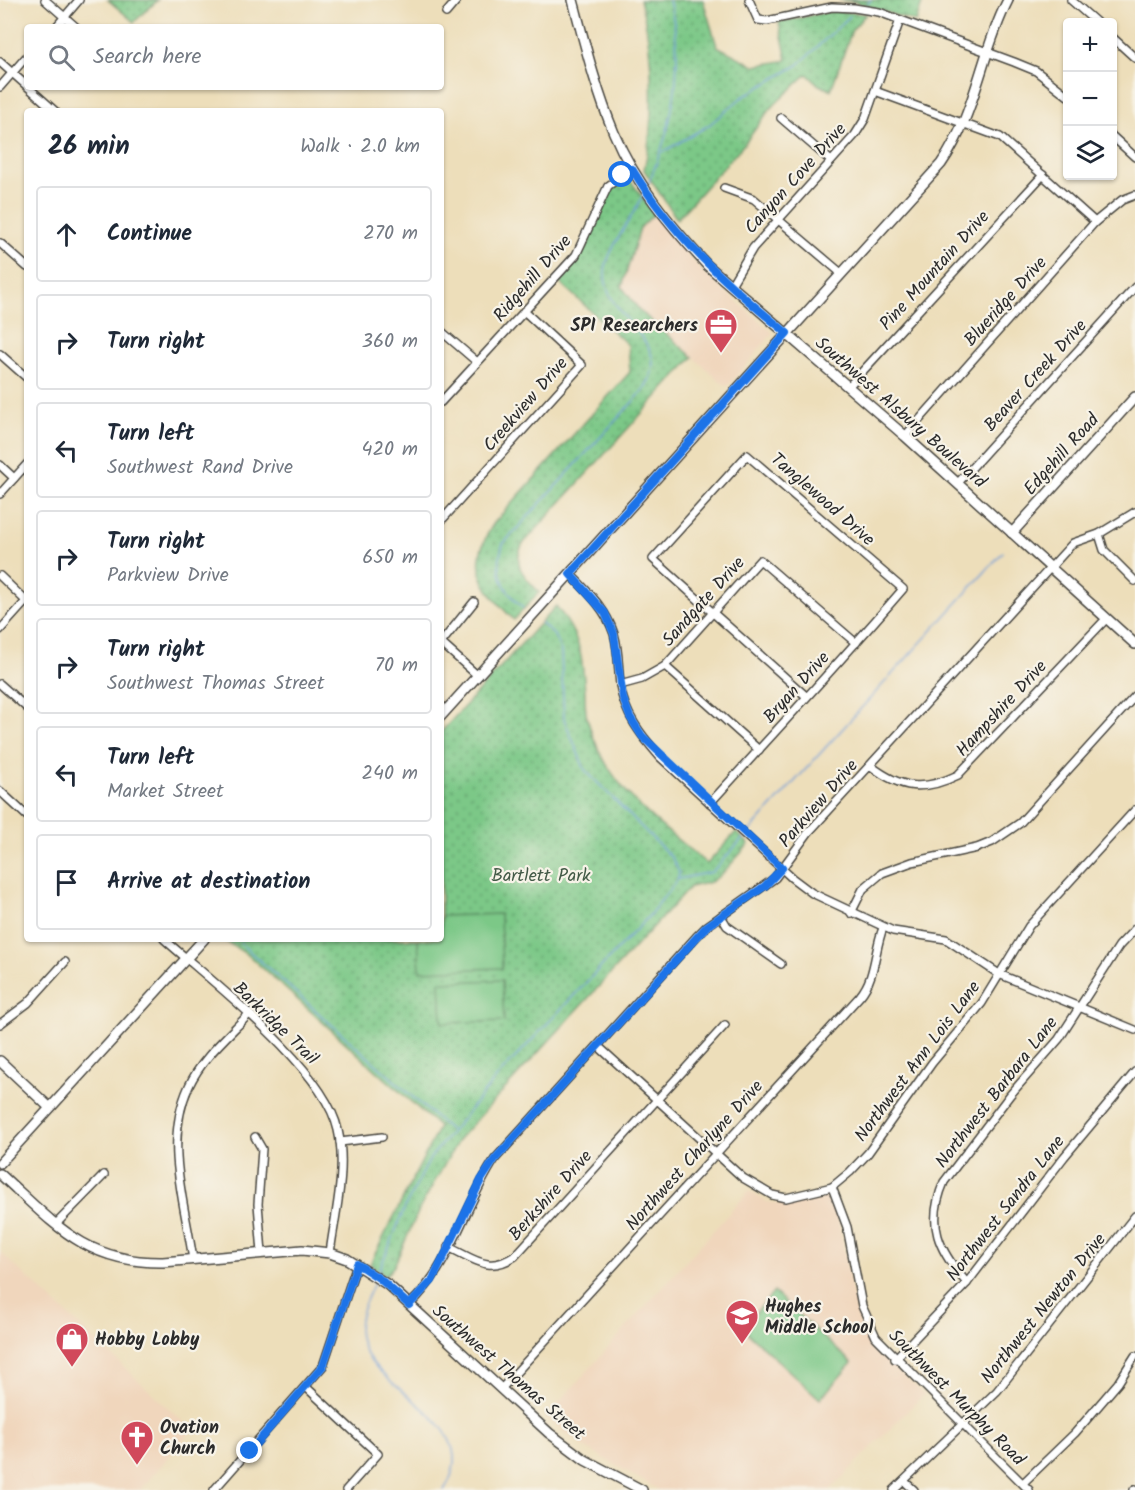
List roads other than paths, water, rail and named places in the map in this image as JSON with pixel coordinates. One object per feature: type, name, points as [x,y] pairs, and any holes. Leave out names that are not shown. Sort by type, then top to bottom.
[{"type":"street","points":[[45,0],[73,24]]},
{"type":"street","points":[[58,24],[79,0]]},
{"type":"street","points":[[446,13],[457,0]]},
{"type":"street","name":"Southwest Alsbury Boulevard","points":[[573,0],[600,97],[614,134],[632,169],[654,202],[700,257],[849,386],[1135,644]]},
{"type":"street","points":[[749,0],[758,20],[767,21],[832,3],[879,12],[1036,71],[1063,92]]},
{"type":"street","points":[[444,714],[941,164],[965,123],[987,52],[1008,0]]},
{"type":"street","points":[[1071,0],[1091,18]]},
{"type":"street","name":"Canyon Cove Drive","points":[[730,285],[753,248],[855,135],[865,119],[876,91],[900,20]]},
{"type":"street","points":[[1117,42],[1135,58]]},
{"type":"street","points":[[0,87],[24,59]]},
{"type":"street","points":[[0,62],[24,84]]},
{"type":"street","points":[[31,90],[52,108]]},
{"type":"street","points":[[876,91],[1000,138],[1095,222]]},
{"type":"street","points":[[781,118],[831,161]]},
{"type":"street","points":[[1117,140],[1135,157]]},
{"type":"street","name":"Ridgehill Drive","points":[[444,399],[576,255],[608,186],[632,169]]},
{"type":"street","name":"Pine Mountain Drive","points":[[849,386],[1043,175]]},
{"type":"street","points":[[724,188],[754,199],[841,273]]},
{"type":"street","name":"Blueridge Drive","points":[[905,436],[1095,222],[1122,200],[1135,195]]},
{"type":"street","points":[[0,243],[24,264]]},
{"type":"street","name":"Beaver Creek Drive","points":[[958,483],[1135,287]]},
{"type":"street","name":"Creekview Drive","points":[[444,517],[582,365],[525,312]]},
{"type":"street","points":[[444,334],[477,362]]},
{"type":"street","points":[[0,354],[24,375]]},
{"type":"street","name":"Edgehill Road","points":[[1012,533],[1135,397]]},
{"type":"street","name":"Tanglewood Drive","points":[[714,613],[653,559],[747,454],[903,589]]},
{"type":"street","points":[[0,465],[14,478]]},
{"type":"street","points":[[0,494],[24,467]]},
{"type":"street","name":"Parkview Drive","points":[[409,1305],[432,1281],[481,1180],[495,1159],[696,937],[721,916],[765,886],[782,868],[808,833],[1074,543],[1099,534],[1135,512]]},
{"type":"street","points":[[1099,534],[1104,550],[1135,581]]},
{"type":"street","name":"Sandgate Drive","points":[[620,685],[642,679],[664,666],[760,560],[856,643]]},
{"type":"street","points":[[570,574],[605,613],[614,634],[620,685],[630,717],[642,736],[710,803],[803,888],[883,928],[903,934],[946,939],[999,974],[1135,1030]]},
{"type":"street","points":[[0,576],[24,598]]},
{"type":"street","name":"Bryan Drive","points":[[710,803],[903,589]]},
{"type":"street","points":[[444,639],[474,602]]},
{"type":"street","points":[[0,630],[24,604]]},
{"type":"street","points":[[714,613],[807,697]]},
{"type":"street","name":"Hampshire Drive","points":[[871,766],[888,779],[906,786],[930,785],[958,775],[1106,619]]},
{"type":"street","points":[[444,646],[478,676]]},
{"type":"street","points":[[664,666],[759,750]]},
{"type":"street","points":[[0,684],[24,705]]},
{"type":"street","points":[[851,913],[863,889],[882,873],[912,862],[977,848],[992,842],[1020,823],[1135,696]]},
{"type":"street","points":[[0,791],[24,813]]},
{"type":"street","name":"Northwest Ann Lois Lane","points":[[832,1187],[868,1153],[932,1063],[982,1003],[1029,926],[1135,810]]},
{"type":"street","points":[[721,916],[727,926],[781,964]]},
{"type":"street","name":"Northwest Charlyne Drive","points":[[501,1389],[871,983],[877,944],[883,928]]},
{"type":"street","name":"Northwest Barbara Lane","points":[[967,1283],[943,1252],[936,1231],[937,1198],[944,1182],[1010,1095],[1059,1039],[1119,946],[1135,929]]},
{"type":"street","name":"Barkridge Trail","points":[[167,942],[300,1063],[328,1101],[338,1129],[341,1172],[330,1253]]},
{"type":"street","points":[[0,1173],[2,1168],[0,1163],[201,942]]},
{"type":"street","points":[[0,1024],[28,1003],[65,962]]},
{"type":"street","points":[[193,1260],[175,1147],[176,1125],[189,1086],[203,1065],[248,1014]]},
{"type":"street","name":"Berkshire Drive","points":[[448,1247],[489,1266],[498,1266],[515,1256],[725,1025]]},
{"type":"street","points":[[598,1046],[743,1178],[772,1195],[786,1198],[805,1196],[832,1187]]},
{"type":"street","points":[[0,1061],[49,1107]]},
{"type":"street","name":"Northwest Sandra Lane","points":[[895,1359],[967,1283],[1064,1156],[1135,1072]]},
{"type":"street","points":[[255,1137],[262,1149],[258,1204],[262,1253]]},
{"type":"street","points":[[340,1142],[382,1137]]},
{"type":"street","name":"Southwest Thomas Street","points":[[0,1173],[75,1240],[104,1255],[143,1262],[302,1250],[330,1253],[357,1264],[380,1279],[549,1433],[585,1460],[642,1490]]},
{"type":"street","points":[[56,1224],[104,1175]]},
{"type":"street","name":"Southwest Murphy Road","points":[[832,1187],[847,1227],[867,1322],[881,1346],[1029,1490]]},
{"type":"street","name":"Northwest Newton Drive","points":[[894,1490],[964,1425],[1020,1365],[1135,1216]]},
{"type":"street","points":[[214,1490],[323,1366],[331,1349],[346,1293],[357,1264]]},
{"type":"street","points":[[1023,1483],[1075,1433],[1118,1383],[1135,1356]]},
{"type":"street","points":[[306,1387],[378,1454],[346,1490]]},
{"type":"street","points":[[904,1480],[914,1490]]},
{"type":"waterway","points":[[647,186],[664,141],[674,95],[676,47],[669,0]]},
{"type":"waterway","points":[[868,3],[871,0]]},
{"type":"waterway","points":[[663,152],[709,125],[741,98],[798,65],[850,16]]},
{"type":"waterway","points":[[523,608],[510,594],[502,579],[499,563],[503,544],[639,395],[651,377],[653,361],[648,346],[616,305],[607,289],[605,271],[615,243],[644,193]]},
{"type":"waterway","points":[[747,834],[1003,552]]},
{"type":"waterway","points":[[378,1273],[406,1205],[431,1157],[496,1078],[648,917],[678,879],[679,872],[672,858],[585,770],[564,719],[561,651],[554,635],[541,623]]},
{"type":"waterway","points":[[678,879],[712,872],[744,837]]},
{"type":"waterway","points":[[240,943],[452,1132]]},
{"type":"waterway","points":[[375,1281],[361,1315],[360,1338],[369,1357],[384,1375],[423,1408],[440,1426],[451,1444],[454,1466],[444,1490]]},
{"type":"place","name":"SPI Researchers","points":[[721,354]]},
{"type":"place","name":"Hughes Middle School","points":[[742,1345]]},
{"type":"place","name":"Hobby Lobby","points":[[72,1368]]},
{"type":"place","name":"Ovation Church","points":[[137,1466]]},
{"type":"park label","name":"Bartlett Park","points":[[541,875]]}]
